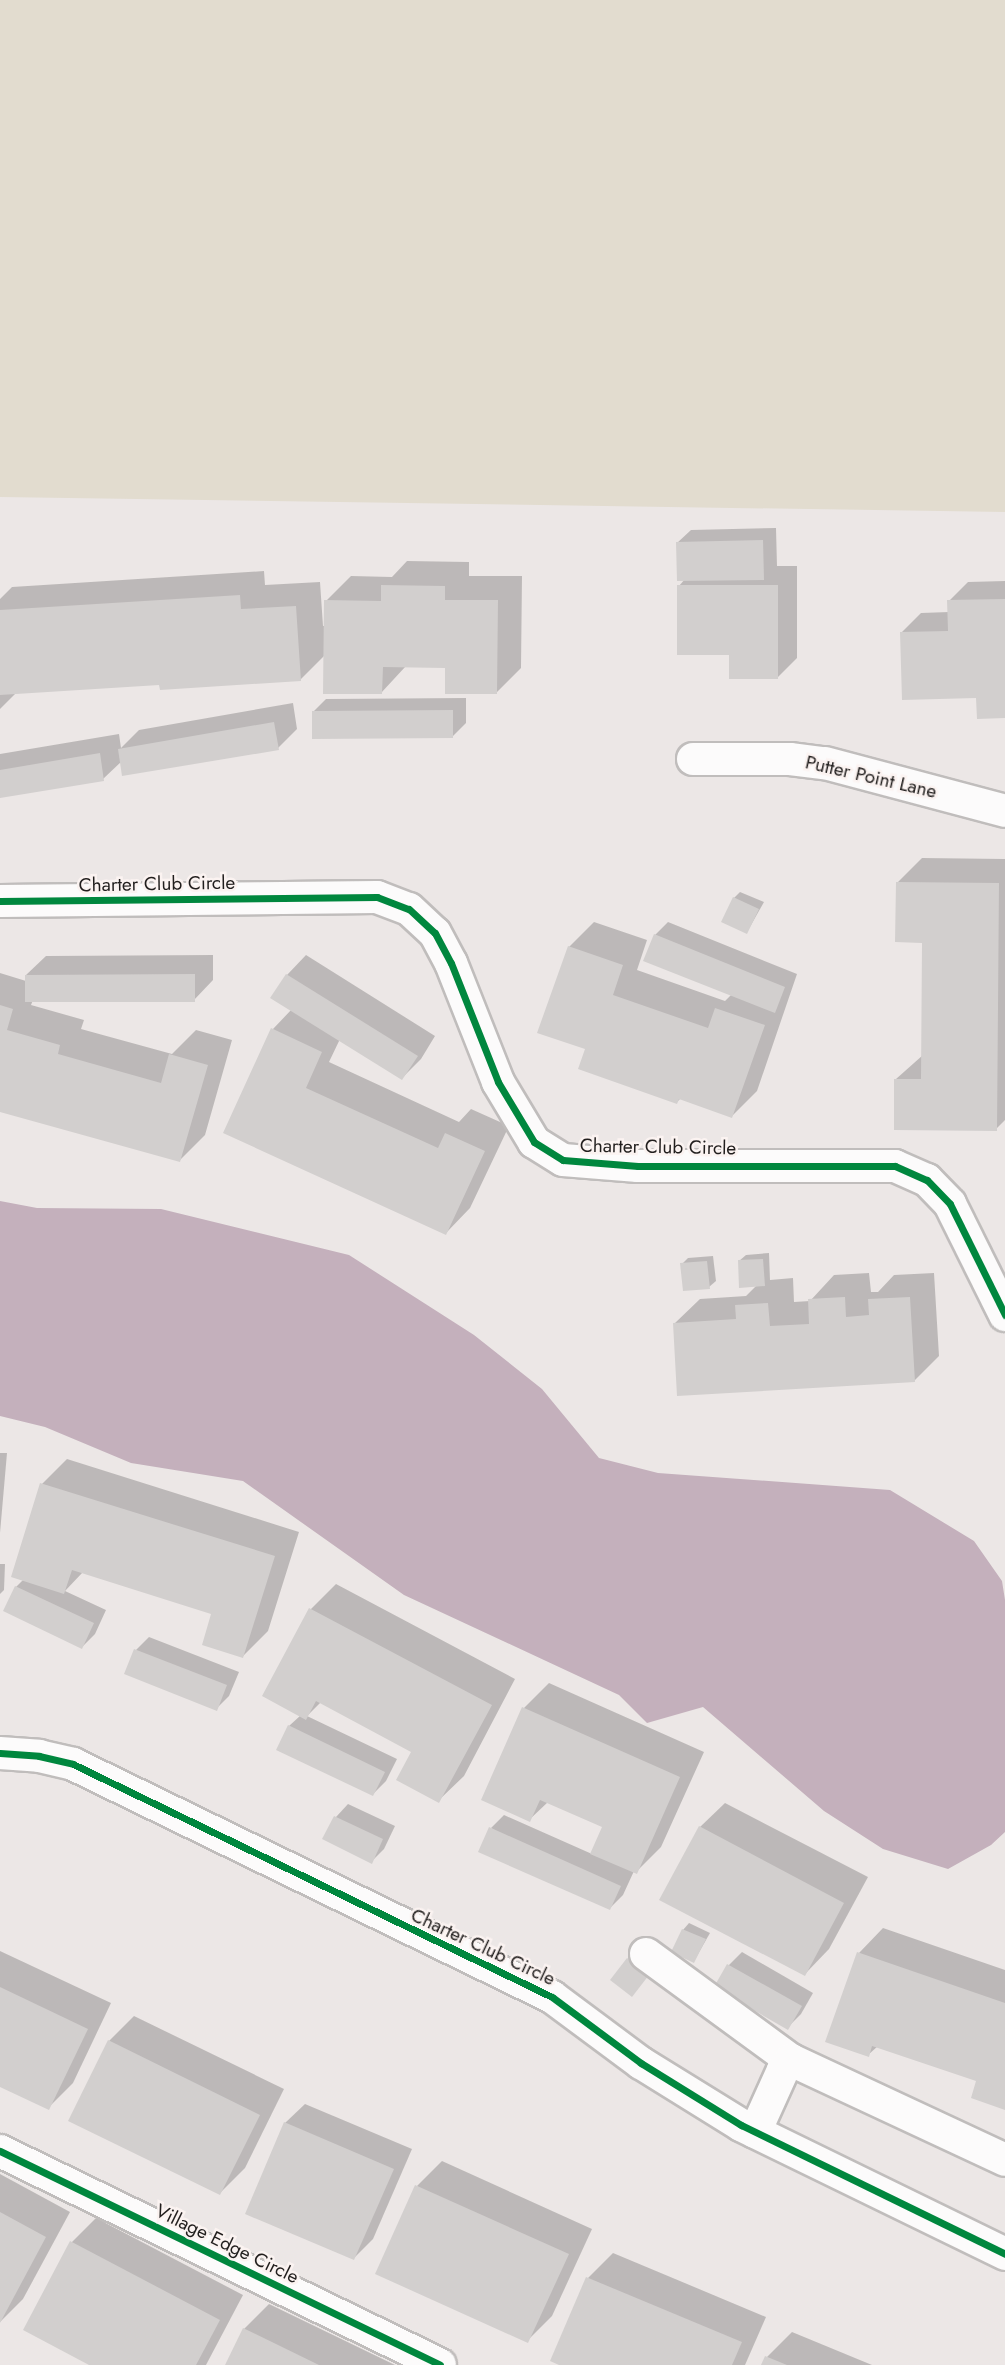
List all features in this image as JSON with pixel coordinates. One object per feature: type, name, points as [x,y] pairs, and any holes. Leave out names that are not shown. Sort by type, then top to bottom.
[{"type":"street","name":"Putter Point Lane","points":[[693,759],[790,759],[825,763],[1005,811]]},
{"type":"street","name":"Charter Club Circle","points":[[0,901],[377,897],[409,909],[435,933],[451,963],[498,1082],[534,1142],[563,1160],[638,1166],[895,1166],[927,1180],[950,1204],[1005,1315]]},
{"type":"street","name":"Charter Club Circle","points":[[0,1753],[39,1756],[73,1764],[552,1997],[641,2063],[755,2132],[1005,2254]]},
{"type":"street","points":[[646,1954],[791,2060],[1005,2160]]},
{"type":"street","points":[[755,2132],[783,2070],[791,2060]]},
{"type":"street","name":"Village Edge Circle","points":[[0,2151],[440,2365]]},
{"type":"shaded area","points":[[0,0],[1005,0],[1005,512],[0,497]]},
{"type":"shaded area","points":[[0,1201],[37,1208],[161,1209],[349,1255],[474,1335],[542,1389],[599,1458],[658,1473],[890,1490],[974,1541],[1002,1581],[1005,1600],[1005,1832],[991,1845],[948,1869],[883,1849],[824,1811],[703,1707],[647,1723],[619,1695],[404,1595],[243,1481],[131,1463],[45,1427],[0,1416]]},
{"type":"building","points":[[763,540],[764,580],[677,581],[676,542]]},
{"type":"building","points":[[381,585],[445,586],[445,600],[498,600],[497,694],[445,694],[445,668],[383,667],[382,694],[323,694],[324,600],[381,601]]},
{"type":"building","points":[[677,585],[778,585],[778,679],[729,679],[729,655],[677,655]]},
{"type":"building","points":[[240,595],[241,609],[296,606],[301,681],[160,690],[159,685],[0,695],[0,610]]},
{"type":"building","points":[[1005,599],[1005,718],[977,719],[976,698],[902,700],[900,632],[948,631],[947,600]]},
{"type":"building","points":[[453,710],[453,738],[312,739],[312,711]]},
{"type":"building","points":[[274,722],[279,750],[122,776],[118,749]]},
{"type":"building","points":[[100,753],[104,781],[0,798],[0,770]]},
{"type":"building","points":[[896,882],[999,883],[997,1131],[894,1130],[894,1079],[921,1079],[922,943],[895,942]]},
{"type":"building","points":[[733,897],[759,909],[747,934],[721,922]]},
{"type":"building","points":[[654,934],[785,987],[775,1013],[643,961]]},
{"type":"building","points":[[568,946],[623,965],[613,995],[708,1028],[715,1008],[765,1025],[732,1118],[679,1099],[677,1104],[578,1069],[585,1049],[537,1033]]},
{"type":"building","points":[[195,974],[195,1002],[25,1002],[25,975]]},
{"type":"building","points":[[286,974],[418,1056],[402,1080],[270,998]]},
{"type":"building","points":[[0,1005],[13,1009],[7,1030],[60,1045],[58,1054],[161,1083],[169,1054],[208,1065],[180,1162],[0,1112]]},
{"type":"building","points":[[271,1028],[322,1052],[306,1088],[438,1148],[445,1133],[485,1151],[446,1235],[223,1133]]},
{"type":"building","points":[[763,1259],[765,1286],[739,1288],[738,1260]]},
{"type":"building","points":[[707,1261],[710,1289],[683,1291],[680,1263]]},
{"type":"building","points":[[845,1297],[846,1317],[869,1315],[868,1299],[910,1297],[915,1382],[677,1396],[673,1323],[736,1319],[735,1305],[768,1303],[770,1326],[809,1324],[808,1299]]},
{"type":"building","points":[[40,1483],[275,1556],[243,1658],[202,1645],[211,1614],[72,1570],[64,1594],[11,1577]]},
{"type":"building","points":[[15,1586],[94,1623],[82,1649],[3,1611]]},
{"type":"building","points":[[309,1608],[492,1705],[439,1803],[396,1780],[411,1752],[316,1701],[306,1720],[262,1696]]},
{"type":"building","points":[[134,1649],[227,1685],[217,1711],[124,1674]]},
{"type":"building","points":[[522,1707],[680,1777],[637,1874],[590,1854],[602,1827],[540,1800],[530,1822],[481,1800]]},
{"type":"building","points":[[288,1725],[385,1772],[373,1796],[276,1750]]},
{"type":"building","points":[[334,1816],[383,1839],[372,1864],[322,1839]]},
{"type":"building","points":[[699,1826],[844,1903],[805,1976],[659,1900]]},
{"type":"building","points":[[489,1827],[621,1886],[610,1910],[478,1852]]},
{"type":"building","points":[[682,1929],[706,1939],[694,1963],[671,1952]]},
{"type":"building","points":[[857,1952],[1005,2003],[1005,2110],[971,2098],[976,2081],[872,2046],[869,2057],[825,2042]]},
{"type":"building","points":[[627,1958],[649,1975],[632,1997],[610,1980]]},
{"type":"building","points":[[727,1964],[802,2006],[788,2030],[714,1987]]},
{"type":"building","points":[[0,1987],[88,2029],[49,2110],[0,2087]]},
{"type":"building","points":[[108,2040],[260,2115],[220,2195],[68,2121]]},
{"type":"building","points":[[284,2122],[394,2169],[354,2260],[245,2214]]},
{"type":"building","points":[[415,2185],[569,2254],[528,2343],[375,2274]]},
{"type":"building","points":[[0,2212],[46,2237],[0,2323]]},
{"type":"building","points":[[70,2241],[220,2320],[196,2365],[89,2365],[23,2330]]},
{"type":"building","points":[[586,2277],[742,2342],[732,2365],[559,2365],[550,2361]]},
{"type":"building","points":[[243,2328],[319,2365],[225,2365]]},
{"type":"building","points":[[765,2356],[787,2365],[761,2365]]},
{"type":"cycle path","points":[[0,901],[377,897],[409,909],[435,933],[451,963],[498,1082],[534,1142],[563,1160],[638,1166],[895,1166],[927,1180],[950,1204],[1005,1315]]},
{"type":"cycle path","points":[[0,1753],[39,1756],[73,1764],[552,1997],[641,2063],[741,2125],[1005,2254]]},
{"type":"cycle path","points":[[0,2151],[440,2365]]}]
